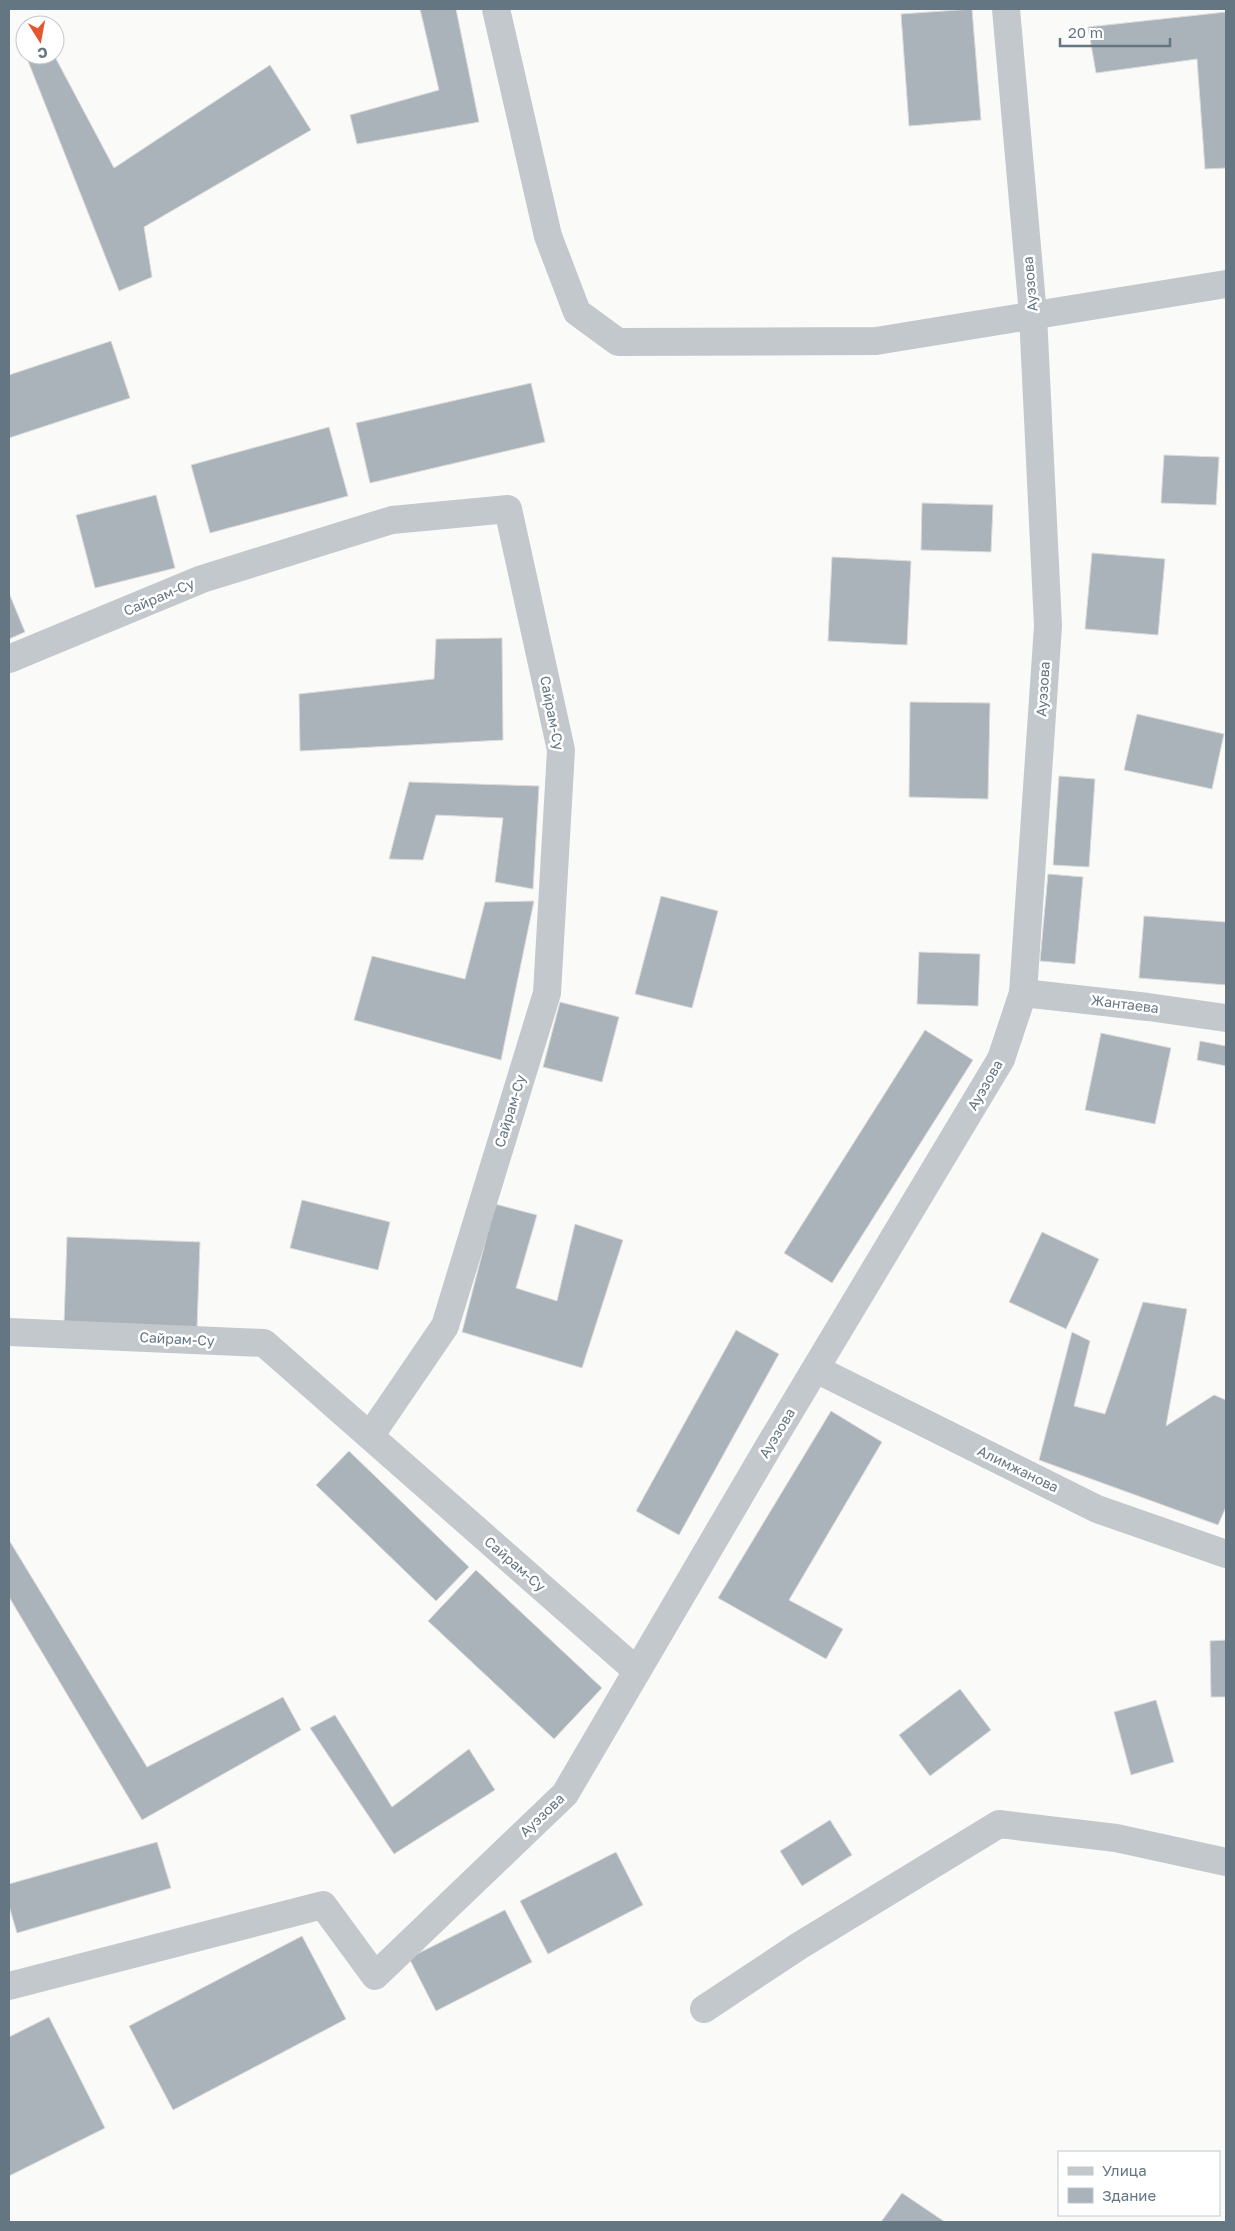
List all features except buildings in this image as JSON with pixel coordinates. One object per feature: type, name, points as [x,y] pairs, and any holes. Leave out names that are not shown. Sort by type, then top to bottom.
[{"type":"street","points":[[496,9],[548,236],[576,312],[618,342],[876,341],[1226,284]]},
{"type":"street","name":"Ауэзова","points":[[9,1986],[323,1905],[375,1976],[566,1794],[637,1671],[1001,1059],[1022,992],[1048,626],[1033,315],[1006,9]]},
{"type":"street","name":"Сайрам-Су","points":[[9,659],[202,579],[392,520],[508,509],[561,750],[547,993],[445,1326],[370,1436]]},
{"type":"street","name":"Жантаева","points":[[1022,992],[1148,1006],[1226,1018]]},
{"type":"street","name":"Сайрам-Су","points":[[9,1332],[264,1343],[637,1671]]},
{"type":"street","name":"Алимжанова","points":[[816,1369],[1097,1509],[1226,1554]]},
{"type":"street","points":[[704,2009],[799,1946],[999,1824],[1116,1838],[1226,1862]]}]
